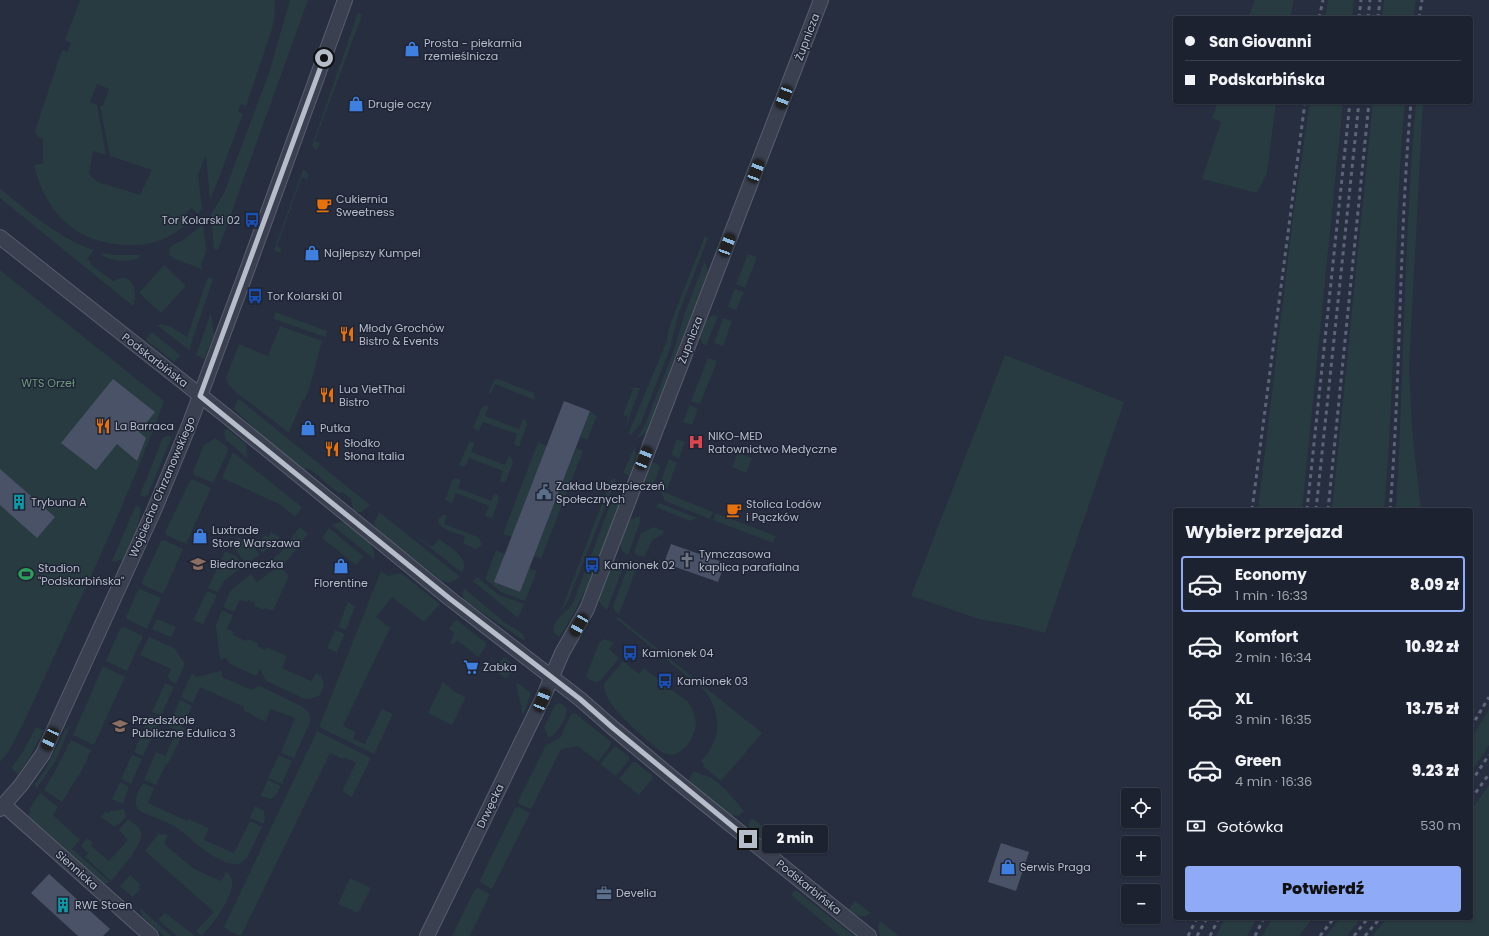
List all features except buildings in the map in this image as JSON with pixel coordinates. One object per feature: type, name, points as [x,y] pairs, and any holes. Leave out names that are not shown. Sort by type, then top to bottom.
[{"type":"street","name":"Wojciecha Chrzanowskiego","points":[[2,807],[30,774],[43,754],[155,508],[200,396],[345,0]]},
{"type":"street","name":"Żupnicza","points":[[552,676],[562,653],[587,609],[821,0]]},
{"type":"street","name":"Podskarbińska","points":[[0,237],[200,396],[449,598],[552,676],[664,770],[869,936]]},
{"type":"street","name":"Drwęcka","points":[[427,936],[542,700],[552,676]]},
{"type":"street","name":"Siennicka","points":[[2,807],[151,936]]},
{"type":"green space","points":[[80,0],[275,0],[274,20],[271,32],[246,106],[241,104],[238,112],[243,114],[210,199],[206,156],[198,174],[202,209],[198,214],[191,208],[185,214],[191,221],[167,237],[150,243],[135,245],[109,243],[93,239],[66,223],[46,198],[34,165],[43,163],[43,139],[37,136],[35,131],[62,50],[68,52],[71,43],[65,40]],"holes":[[[97,84],[109,89],[103,106],[100,106],[110,156],[152,170],[140,195],[98,182],[89,174],[93,151],[106,155],[97,105],[90,102]]]},
{"type":"green space","points":[[290,0],[308,0],[218,250],[214,249],[211,214],[224,193],[269,73]]},
{"type":"green space","points":[[1255,0],[1294,0],[1290,16],[1249,16]]},
{"type":"green space","points":[[1328,0],[1354,0],[1352,16],[1325,16]]},
{"type":"green space","points":[[1384,0],[1416,0],[1413,16],[1382,16]]},
{"type":"green space","points":[[358,13],[362,15],[315,141],[320,143],[317,150],[312,146]]},
{"type":"green space","points":[[1217,104],[1276,104],[1267,173],[1257,193],[1202,179],[1221,122],[1212,118]]},
{"type":"green space","points":[[1310,104],[1343,104],[1302,508],[1258,508],[1293,217]]},
{"type":"green space","points":[[1373,104],[1405,104],[1398,204],[1391,408],[1384,508],[1332,508]]},
{"type":"green space","points":[[1416,104],[1423,104],[1409,369],[1412,429],[1421,508],[1396,508],[1409,204]]},
{"type":"green space","points":[[303,170],[307,172],[307,179],[302,177],[277,246],[282,249],[280,253],[274,250]]},
{"type":"green space","points":[[0,189],[57,232],[94,250],[87,259],[91,262],[90,264],[113,281],[122,278],[129,280],[135,290],[133,306],[0,198]]},
{"type":"green space","points":[[203,224],[207,249],[201,265],[202,269],[175,259],[169,255],[170,247],[186,238]]},
{"type":"green space","points":[[705,236],[708,238],[678,315],[670,348],[641,423],[631,435],[629,432],[666,343],[670,325]]},
{"type":"green space","points":[[102,253],[115,255],[141,255],[137,259],[119,261],[106,258],[102,255]]},
{"type":"green space","points":[[748,254],[757,257],[745,288],[736,284]]},
{"type":"green space","points":[[705,261],[708,272],[646,432],[637,438],[645,425],[674,350],[684,315]]},
{"type":"green space","points":[[164,265],[186,286],[161,313],[139,293]]},
{"type":"green space","name":"WTS Orzeł","points":[[0,270],[164,401],[149,442],[80,601],[25,720],[9,751],[0,762]]},
{"type":"green space","points":[[208,277],[213,279],[189,350],[157,325],[161,324],[169,326],[187,337]]},
{"type":"green space","points":[[736,289],[744,292],[736,310],[728,307],[734,290]]},
{"type":"green space","points":[[275,312],[327,331],[325,337],[274,319]]},
{"type":"green space","points":[[211,313],[214,335],[204,359],[196,355]]},
{"type":"green space","points":[[712,315],[718,316],[706,346],[703,344],[700,337],[706,321]]},
{"type":"green space","points":[[723,318],[732,321],[723,346],[714,343]]},
{"type":"green space","points":[[280,326],[322,341],[308,392],[305,399],[303,399],[289,433],[237,393],[228,384],[226,378],[239,344],[268,356]]},
{"type":"green space","points":[[152,332],[180,355],[174,362],[146,340]]},
{"type":"green space","points":[[1005,355],[1124,402],[1045,633],[1019,626],[979,619],[911,596]]},
{"type":"green space","points":[[708,358],[717,361],[700,404],[691,401]]},
{"type":"green space","points":[[498,379],[534,393],[535,400],[495,384],[491,394],[489,393],[494,380]]},
{"type":"green space","points":[[628,387],[640,388],[624,432],[628,417],[623,415],[633,389]]},
{"type":"green space","points":[[239,399],[370,505],[362,512],[356,512],[353,510],[351,499],[342,492],[338,493],[310,469],[302,469],[270,443],[234,409],[237,400]]},
{"type":"green space","points":[[690,405],[698,409],[692,425],[683,422]]},
{"type":"green space","points":[[483,406],[489,406],[485,416],[519,429],[523,419],[526,420],[527,425],[519,447],[514,444],[517,434],[483,422],[479,431],[473,428]]},
{"type":"green space","points":[[590,411],[597,416],[587,440],[580,437]]},
{"type":"green space","points":[[226,428],[246,444],[247,458],[226,440],[224,433]]},
{"type":"green space","points":[[172,436],[148,495],[144,497],[140,495],[163,437]]},
{"type":"green space","points":[[215,438],[227,447],[228,451],[213,483],[194,475],[193,472],[204,445]]},
{"type":"green space","points":[[677,439],[685,442],[679,458],[671,455]]},
{"type":"green space","points":[[469,442],[475,443],[471,452],[505,465],[509,456],[511,457],[513,463],[505,483],[500,481],[503,471],[469,458],[465,467],[459,465]]},
{"type":"green space","points":[[538,442],[547,446],[512,537],[503,534]]},
{"type":"green space","points":[[576,448],[583,451],[541,559],[534,556]]},
{"type":"green space","points":[[634,448],[637,456],[630,476],[623,473]]},
{"type":"green space","points":[[234,453],[302,507],[295,517],[281,505],[222,478],[232,454]]},
{"type":"green space","points":[[738,453],[752,458],[746,473],[732,467]]},
{"type":"green space","points":[[669,459],[677,463],[667,489],[659,486]]},
{"type":"green space","points":[[652,462],[660,467],[654,483],[652,484],[644,481]]},
{"type":"green space","points":[[455,478],[461,480],[458,488],[491,501],[495,493],[498,495],[499,499],[492,518],[485,516],[489,506],[456,493],[452,503],[445,500],[452,481]]},
{"type":"green space","points":[[613,478],[616,479],[568,601],[561,611],[611,480]]},
{"type":"green space","points":[[192,479],[211,488],[186,544],[166,535],[165,532]]},
{"type":"green space","points":[[661,491],[713,512],[710,519],[665,501]]},
{"type":"green space","points":[[614,502],[619,504],[600,555],[578,606],[559,637],[554,633],[555,624],[573,603],[610,505]]},
{"type":"green space","points":[[659,503],[697,518],[690,521],[656,507]]},
{"type":"green space","points":[[136,505],[140,508],[141,512],[134,533],[123,559],[113,562],[112,561]]},
{"type":"green space","points":[[379,512],[459,576],[456,580],[449,583],[442,581],[381,533],[374,523]]},
{"type":"green space","points":[[716,513],[776,536],[773,543],[713,520]]},
{"type":"green space","points":[[443,515],[447,515],[444,524],[478,537],[482,544],[480,547],[475,549],[463,543],[465,536],[445,529],[438,520]]},
{"type":"green space","points":[[636,517],[640,517],[640,522],[628,555],[622,551],[621,547],[623,531],[629,522]]},
{"type":"green space","points":[[340,522],[345,523],[365,538],[372,547],[374,559],[332,525]]},
{"type":"green space","points":[[404,526],[432,547],[439,539],[458,553],[464,562],[462,573]]},
{"type":"green space","points":[[300,527],[308,534],[281,568],[289,576],[273,611],[265,608],[264,610],[254,606],[255,603],[248,600],[247,602],[240,600],[234,612],[223,607],[231,590],[251,574],[257,582],[276,568],[271,560],[279,554]]},
{"type":"green space","points":[[654,527],[664,531],[662,535],[652,540],[645,556],[637,555],[634,552],[641,533]]},
{"type":"green space","points":[[329,528],[363,556],[356,565],[322,538]]},
{"type":"green space","points":[[271,532],[280,537],[273,545],[262,553],[257,545],[265,535],[269,537]]},
{"type":"green space","points":[[237,537],[253,545],[260,555],[246,564],[233,546]]},
{"type":"green space","points":[[164,540],[183,549],[163,594],[143,585],[142,582],[161,541]]},
{"type":"green space","points":[[496,550],[505,554],[495,582],[520,592],[529,568],[537,571],[525,601],[501,592],[485,579]]},
{"type":"green space","points":[[225,551],[236,556],[243,566],[224,581],[218,592],[208,588]]},
{"type":"green space","points":[[617,564],[624,565],[607,610],[600,603],[599,596],[608,575]]},
{"type":"green space","points":[[628,567],[636,570],[619,614],[615,611],[613,606]]},
{"type":"green space","points":[[381,571],[388,576],[401,573],[440,604],[424,622],[392,597],[376,617],[390,628],[343,726],[356,732],[353,739],[365,744],[382,709],[393,714],[374,754],[319,727]]},
{"type":"green space","points":[[477,577],[499,595],[524,604],[518,618],[473,581]]},
{"type":"green space","points":[[464,588],[504,622],[523,634],[525,639],[523,640],[464,600],[462,593]]},
{"type":"green space","points":[[140,589],[161,598],[147,629],[127,619],[126,617],[138,590]]},
{"type":"green space","points":[[207,591],[217,595],[203,624],[193,620]]},
{"type":"green space","points":[[348,602],[355,606],[346,630],[338,627]]},
{"type":"green space","points":[[222,610],[233,615],[227,629],[234,632],[233,635],[246,641],[248,639],[258,643],[257,646],[265,650],[266,647],[287,656],[282,668],[311,681],[311,683],[316,673],[322,677],[324,686],[319,696],[305,699],[266,681],[260,669],[256,676],[230,664],[226,658],[220,659],[216,625]]},
{"type":"green space","points":[[618,617],[762,733],[721,781],[703,766],[704,764],[701,761],[713,744],[717,727],[715,710],[706,692],[617,619]]},
{"type":"green space","points":[[157,619],[176,627],[171,637],[152,629]]},
{"type":"green space","points":[[457,620],[486,643],[486,646],[478,657],[457,640],[453,645],[450,642],[454,633],[449,629]]},
{"type":"green space","points":[[124,627],[143,636],[127,671],[106,661],[120,629]]},
{"type":"green space","points":[[335,630],[345,634],[337,652],[327,648]]},
{"type":"green space","points":[[149,637],[174,648],[185,664],[176,684],[167,678],[171,669],[140,655]]},
{"type":"green space","points":[[604,639],[614,643],[609,649],[619,658],[601,680],[597,682],[586,676],[599,643]]},
{"type":"green space","points":[[504,657],[514,665],[514,668],[506,679],[493,669]]},
{"type":"green space","points":[[623,661],[639,674],[644,668],[688,702],[692,708],[696,724],[695,730],[691,740],[678,753],[671,755],[660,751],[635,729],[610,702],[605,693],[604,684]]},
{"type":"green space","points":[[103,666],[125,677],[94,745],[73,735]]},
{"type":"green space","points":[[221,670],[222,677],[252,690],[258,686],[262,687],[303,707],[309,713],[311,720],[294,758],[281,753],[295,718],[271,709],[265,722],[243,710],[244,707],[200,687],[193,703],[181,697],[192,673],[196,677]]},
{"type":"green space","points":[[443,682],[455,692],[466,697],[452,725],[428,713]]},
{"type":"green space","points":[[516,682],[531,693],[523,716]]},
{"type":"green space","points":[[165,683],[174,687],[161,716],[152,712]]},
{"type":"green space","points":[[180,700],[192,706],[182,727],[185,729],[156,785],[144,780],[156,752],[165,756],[177,731],[168,726]]},
{"type":"green space","points":[[560,703],[567,708],[567,712],[562,725],[556,732],[548,737],[544,727],[555,705]]},
{"type":"green space","points":[[1489,709],[1489,745],[1473,769],[1473,736]]},
{"type":"green space","points":[[575,713],[611,742],[611,745],[598,762],[578,746],[561,749],[531,809],[519,804],[518,801],[546,745],[560,738],[571,714]]},
{"type":"green space","points":[[150,715],[160,719],[143,756],[134,752]]},
{"type":"green space","points":[[70,726],[56,760],[37,788],[34,785],[44,772],[65,730]]},
{"type":"green space","points":[[36,727],[44,731],[28,760],[18,774],[12,767],[21,755]]},
{"type":"green space","points":[[317,731],[371,758],[352,797],[342,791],[356,763],[344,757],[343,759],[330,753],[241,936],[233,933],[224,927]]},
{"type":"green space","points":[[71,740],[91,750],[83,768],[62,802],[44,790]]},
{"type":"green space","points":[[614,747],[617,747],[629,757],[629,760],[616,776],[600,764]]},
{"type":"green space","points":[[132,755],[142,759],[131,784],[121,779]]},
{"type":"green space","points":[[279,755],[292,761],[282,784],[268,778]]},
{"type":"green space","points":[[633,762],[652,775],[653,778],[639,795],[619,779]]},
{"type":"green space","points":[[694,771],[710,777],[719,783],[744,811],[738,816],[729,815],[694,787],[689,779]]},
{"type":"green space","points":[[268,780],[281,786],[276,795],[271,799],[260,796]]},
{"type":"green space","points":[[120,782],[129,786],[123,804],[112,799]]},
{"type":"green space","points":[[143,783],[154,788],[148,803],[187,821],[188,819],[209,828],[204,840],[234,853],[250,821],[262,827],[247,858],[239,864],[231,864],[223,861],[214,857],[177,828],[140,811],[136,805],[136,797]]},
{"type":"green space","points":[[1489,785],[1489,936],[1372,936],[1385,920],[1473,920],[1473,807]]},
{"type":"green space","points":[[40,793],[58,807],[53,815],[80,840],[72,849],[110,882],[105,884],[28,816],[31,812],[29,809]]},
{"type":"green space","points":[[255,806],[264,811],[265,819],[263,824],[250,818]]},
{"type":"green space","points":[[518,807],[530,813],[492,889],[481,883],[480,880],[515,808]]},
{"type":"green space","points":[[124,809],[126,817],[115,827],[101,817],[105,812],[109,813],[111,810],[114,811]]},
{"type":"green space","points":[[752,818],[777,838],[770,847],[751,832],[748,824]]},
{"type":"green space","points":[[128,819],[139,828],[141,835],[140,842],[126,864],[111,881],[85,857],[88,853],[81,846],[87,838],[93,843],[91,846],[109,861],[128,840],[119,830]]},
{"type":"green space","points":[[158,834],[168,835],[164,844],[194,869],[221,881],[226,872],[231,877],[232,885],[230,894],[213,923],[202,936],[196,931],[214,912],[145,851]]},
{"type":"green space","points":[[130,875],[141,885],[138,887],[140,889],[133,897],[120,886]]},
{"type":"green space","points":[[350,878],[371,888],[358,913],[338,904]]},
{"type":"green space","points":[[478,888],[490,894],[470,936],[452,936],[475,889]]},
{"type":"green space","points":[[794,891],[797,891],[854,936],[840,936],[791,895]]},
{"type":"green space","points":[[855,901],[871,913],[862,917],[856,916],[848,910]]},
{"type":"green space","points":[[140,908],[171,936],[164,936],[142,916]]},
{"type":"green space","points":[[165,913],[195,936],[177,936],[158,919]]},
{"type":"green space","points":[[1224,920],[1256,920],[1247,936],[1216,936]]},
{"type":"green space","points":[[1271,920],[1311,920],[1299,936],[1262,936]]},
{"type":"green space","points":[[1338,920],[1359,920],[1347,936],[1326,936]]},
{"type":"green space","points":[[880,921],[899,936],[880,936],[878,927]]},
{"type":"railway","points":[[1319,16],[1323,0]]},
{"type":"railway","points":[[1359,16],[1361,0]]},
{"type":"railway","points":[[1368,16],[1370,0]]},
{"type":"railway","points":[[1378,16],[1380,0]]},
{"type":"railway","points":[[1419,16],[1422,0]]},
{"type":"railway","points":[[1252,508],[1305,104]]},
{"type":"railway","points":[[1307,508],[1350,104]]},
{"type":"railway","points":[[1316,508],[1359,104]]},
{"type":"railway","points":[[1328,508],[1369,104]]},
{"type":"railway","points":[[1390,508],[1394,459],[1404,204],[1411,104]]},
{"type":"railway","points":[[1473,724],[1489,697]]},
{"type":"railway","points":[[1473,779],[1489,755]]},
{"type":"railway","points":[[1473,796],[1489,774]]},
{"type":"railway","points":[[1188,936],[1196,920]]},
{"type":"railway","points":[[1197,936],[1206,920]]},
{"type":"railway","points":[[1210,936],[1218,920]]},
{"type":"railway","points":[[1255,936],[1263,920]]},
{"type":"railway","points":[[1320,936],[1332,920]]},
{"type":"railway","points":[[1354,936],[1366,920]]},
{"type":"railway","points":[[1365,936],[1378,920]]},
{"type":"place","name":"Prosta - piekarnia rzemieślnicza","points":[[412,49]]},
{"type":"place","name":"Drugie oczy","points":[[356,104]]},
{"type":"place","name":"Cukiernia Sweetness","points":[[324,205]]},
{"type":"place","name":"Tor Kolarski 02","points":[[252,220]]},
{"type":"place","name":"Najlepszy Kumpel","points":[[312,253]]},
{"type":"place","name":"Tor Kolarski 01","points":[[255,296]]},
{"type":"place","name":"Młody Grochów Bistro & Events","points":[[347,334]]},
{"type":"place","name":"Lua VietThai Bistro","points":[[327,395]]},
{"type":"place","name":"La Barraca","points":[[103,426]]},
{"type":"place","name":"Putka","points":[[308,428]]},
{"type":"place","name":"NIKO-MED Ratownictwo Medyczne","points":[[696,442]]},
{"type":"place","name":"Słodko Słona Italia","points":[[332,449]]},
{"type":"place","name":"Zakład Ubezpieczeń Społecznych","points":[[544,492]]},
{"type":"place","name":"Trybuna A","points":[[19,502]]},
{"type":"place","name":"Stolica Lodów i Pączków","points":[[734,510]]},
{"type":"place","name":"Luxtrade Store Warszawa","points":[[200,536]]},
{"type":"place","name":"Tymczasowa kaplica parafialna","points":[[687,560]]},
{"type":"place","name":"Biedroneczka","points":[[198,564]]},
{"type":"place","name":"Kamionek 02","points":[[592,565]]},
{"type":"place","name":"Florentine","points":[[341,566]]},
{"type":"place","name":"Stadion \"Podskarbińska\"","points":[[26,574]]},
{"type":"place","name":"Kamionek 04","points":[[630,653]]},
{"type":"place","name":"Żabka","points":[[471,667]]},
{"type":"place","name":"Kamionek 03","points":[[665,681]]},
{"type":"place","name":"Przedszkole Publiczne Edulica 3","points":[[120,726]]},
{"type":"place","name":"Serwis Praga","points":[[1008,867]]},
{"type":"place","name":"Develia","points":[[604,893]]},
{"type":"place","name":"RWE Stoen","points":[[63,905]]},
{"type":"route","points":[[324,58],[212,367],[200,396],[449,598],[552,676],[748,839]]}]
